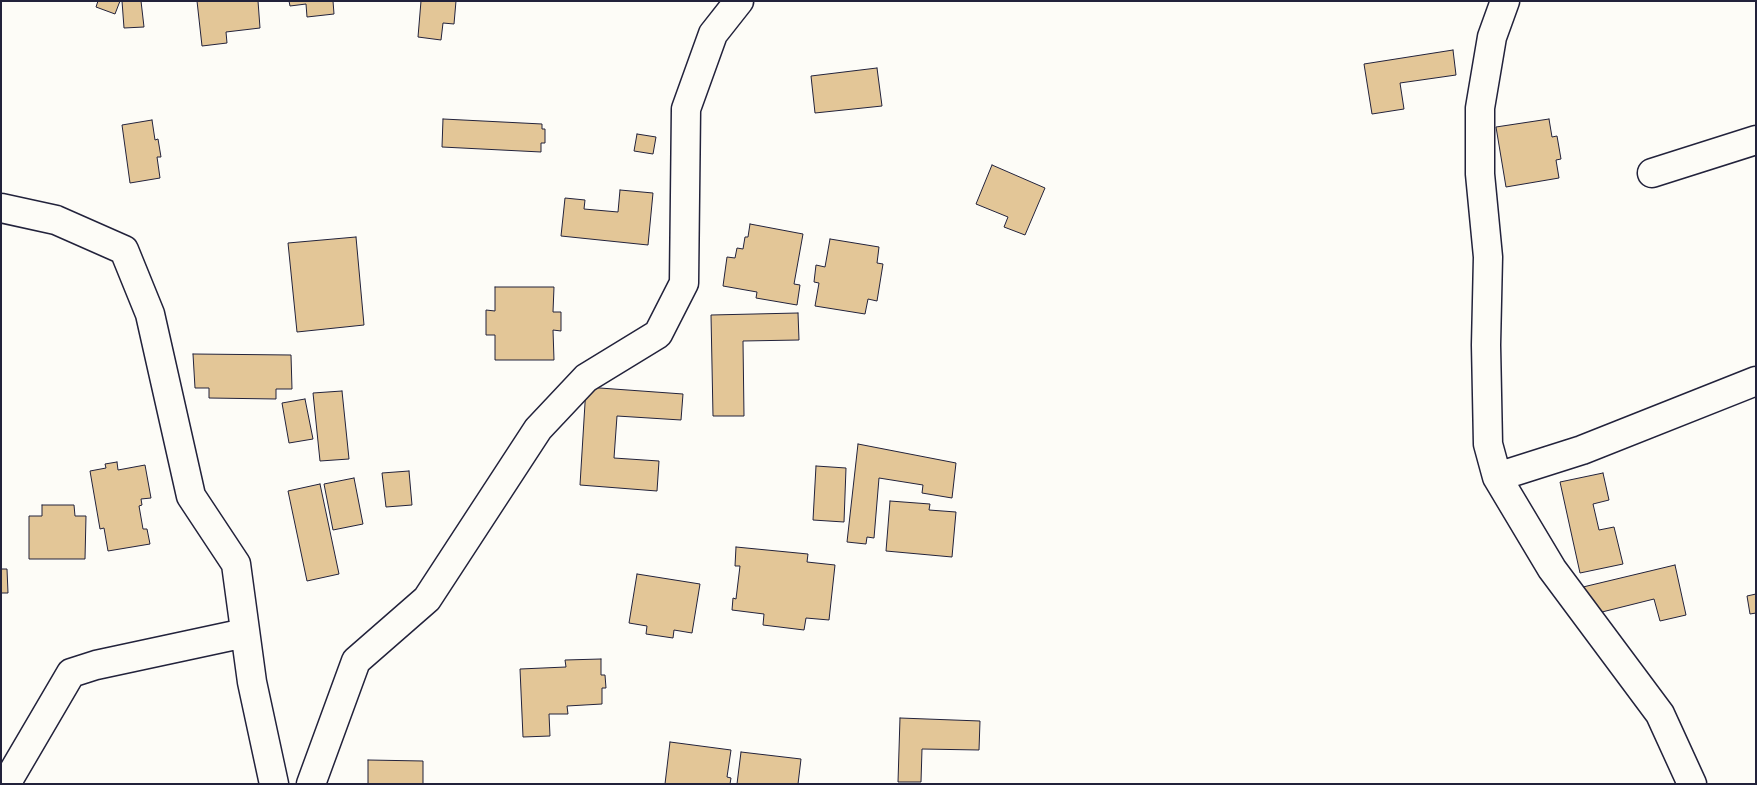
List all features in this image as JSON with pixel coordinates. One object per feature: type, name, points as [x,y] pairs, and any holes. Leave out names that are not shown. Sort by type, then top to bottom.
[{"type":"street","points":[[310,784],[356,661],[427,599],[538,429],[586,378],[658,334],[684,283],[686,109],[713,34],[739,1]]},
{"type":"street","points":[[1505,1],[1492,37],[1480,108],[1480,174],[1488,257],[1486,345],[1488,444],[1497,476],[1552,569],[1660,714],[1692,784]]},
{"type":"street","points":[[1652,173],[1756,140]]},
{"type":"street","points":[[1,208],[56,220],[124,250],[150,314],[191,496],[236,564],[252,682],[274,784]]},
{"type":"street","points":[[1497,476],[1582,450],[1756,381]]},
{"type":"street","points":[[6,784],[71,673],[96,665],[245,633]]},
{"type":"building","points":[[98,1],[120,1],[115,14],[96,7]]},
{"type":"building","points":[[122,1],[141,1],[144,27],[124,28]]},
{"type":"building","points":[[197,1],[258,1],[260,28],[226,32],[227,43],[202,46]]},
{"type":"building","points":[[289,1],[333,1],[334,14],[307,17],[306,4],[290,6]]},
{"type":"building","points":[[421,1],[456,1],[454,24],[443,23],[441,40],[418,37]]},
{"type":"building","points":[[1453,50],[1456,75],[1400,83],[1404,109],[1372,114],[1364,64]]},
{"type":"building","points":[[877,68],[882,106],[815,113],[811,76]]},
{"type":"building","points":[[443,119],[542,124],[542,129],[545,129],[545,143],[541,143],[541,152],[442,147]]},
{"type":"building","points":[[1549,119],[1552,137],[1557,136],[1561,159],[1556,160],[1559,178],[1506,187],[1496,127]]},
{"type":"building","points":[[152,120],[155,140],[158,139],[161,157],[157,157],[160,178],[130,183],[122,125]]},
{"type":"building","points":[[637,134],[656,137],[653,154],[634,151]]},
{"type":"building","points":[[992,165],[1045,188],[1025,235],[1004,227],[1008,217],[976,204]]},
{"type":"building","points":[[620,190],[653,193],[648,245],[561,236],[565,198],[585,200],[584,209],[618,212]]},
{"type":"building","points":[[750,224],[803,234],[794,284],[800,285],[797,305],[756,298],[757,292],[723,286],[727,257],[735,258],[737,248],[743,249],[745,237],[748,237]]},
{"type":"building","points":[[356,237],[364,325],[297,332],[288,243]]},
{"type":"building","points":[[830,239],[879,247],[877,263],[883,264],[877,301],[868,299],[865,314],[815,306],[819,283],[814,282],[816,265],[825,267]]},
{"type":"building","points":[[495,287],[554,287],[553,312],[561,312],[561,331],[553,330],[554,360],[495,360],[495,335],[486,335],[486,310],[495,311]]},
{"type":"building","points":[[798,313],[799,340],[743,341],[744,416],[713,416],[711,315]]},
{"type":"building","points":[[193,354],[291,355],[292,389],[276,389],[276,399],[209,398],[209,388],[195,388]]},
{"type":"building","points":[[586,387],[683,394],[681,420],[617,416],[614,458],[659,461],[657,491],[580,485]]},
{"type":"building","points":[[342,391],[349,459],[320,461],[313,393]]},
{"type":"building","points":[[305,399],[313,439],[289,443],[282,403]]},
{"type":"building","points":[[858,444],[956,463],[952,498],[922,493],[923,485],[879,478],[874,538],[867,537],[866,544],[847,542]]},
{"type":"building","points":[[117,462],[118,470],[145,465],[151,498],[141,499],[142,505],[139,506],[143,529],[147,529],[150,544],[108,551],[104,528],[100,529],[90,471],[106,468],[105,464]]},
{"type":"building","points":[[816,466],[846,468],[844,522],[813,520]]},
{"type":"building","points":[[409,471],[412,505],[386,507],[382,473]]},
{"type":"building","points":[[1603,473],[1609,500],[1593,504],[1599,530],[1614,527],[1623,564],[1580,573],[1560,482]]},
{"type":"building","points":[[354,478],[363,524],[333,530],[324,484]]},
{"type":"building","points":[[320,484],[339,574],[307,581],[288,491]]},
{"type":"building","points":[[890,501],[930,504],[929,510],[956,512],[952,557],[886,551]]},
{"type":"building","points":[[42,505],[74,505],[75,516],[86,516],[85,559],[29,559],[29,516],[42,516]]},
{"type":"building","points":[[736,547],[808,554],[807,562],[835,565],[829,620],[806,618],[804,630],[763,625],[764,614],[732,610],[733,598],[736,599],[740,566],[735,566]]},
{"type":"building","points":[[1675,565],[1686,615],[1660,621],[1654,599],[1590,615],[1583,587]]},
{"type":"building","points":[[1,569],[7,569],[8,593],[1,593]]},
{"type":"building","points":[[637,574],[700,584],[692,633],[674,630],[673,638],[646,634],[647,626],[629,623]]},
{"type":"building","points":[[1756,594],[1756,613],[1750,614],[1747,596]]},
{"type":"building","points":[[601,659],[601,675],[605,675],[606,688],[602,688],[602,704],[567,706],[568,714],[549,714],[550,736],[523,737],[520,669],[566,667],[565,660]]},
{"type":"building","points":[[900,718],[980,721],[979,750],[922,749],[921,782],[898,782]]},
{"type":"building","points":[[670,742],[731,750],[727,777],[731,778],[730,784],[665,784]]},
{"type":"building","points":[[741,752],[801,759],[798,784],[737,784]]},
{"type":"building","points":[[368,760],[423,761],[423,784],[368,784]]}]
